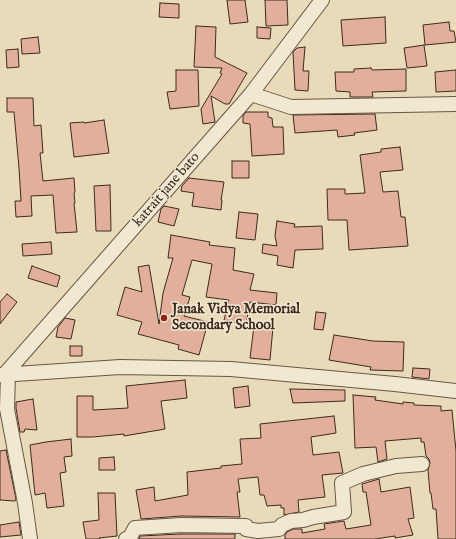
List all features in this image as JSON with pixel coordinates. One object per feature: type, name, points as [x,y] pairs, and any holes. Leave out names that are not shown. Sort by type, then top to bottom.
[{"type":"street","name":"katrait jane bato","points":[[4,374],[251,94],[322,0]]},
{"type":"street","points":[[251,94],[291,107],[456,104]]},
{"type":"street","points":[[30,539],[25,503],[7,409],[4,374],[120,367],[231,369],[456,391]]},
{"type":"street","points":[[126,539],[129,539],[135,528],[160,532],[181,524],[246,528],[258,531],[279,529],[282,525],[291,521],[344,512],[342,483],[363,474],[396,466],[422,464]]},
{"type":"building","points":[[227,0],[245,0],[248,22],[230,24]]},
{"type":"building","points":[[265,0],[287,0],[288,25],[266,26]]},
{"type":"building","points":[[160,3],[179,4],[179,18],[159,17]]},
{"type":"building","points":[[385,17],[386,43],[343,46],[341,20]]},
{"type":"building","points":[[449,22],[450,31],[454,31],[456,42],[425,45],[423,25]]},
{"type":"building","points":[[196,26],[216,27],[215,57],[247,73],[229,104],[225,104],[211,96],[215,122],[203,124],[201,109],[222,74],[220,73],[222,68],[194,67]]},
{"type":"building","points":[[257,27],[271,28],[270,39],[257,38]]},
{"type":"building","points":[[38,37],[40,53],[22,54],[21,39]]},
{"type":"building","points":[[424,45],[427,66],[407,68],[404,48]]},
{"type":"building","points":[[305,47],[303,71],[309,71],[308,91],[295,90],[293,52],[297,48]]},
{"type":"building","points":[[18,49],[19,67],[7,68],[6,50]]},
{"type":"building","points":[[371,68],[372,70],[406,69],[406,91],[372,92],[373,97],[350,97],[350,92],[336,91],[335,72],[354,72],[354,69]]},
{"type":"building","points":[[176,70],[198,70],[199,106],[170,109],[167,92],[176,91]]},
{"type":"building","points":[[456,70],[456,91],[436,92],[435,72]]},
{"type":"building","points":[[7,98],[33,98],[34,126],[41,125],[43,153],[40,153],[43,181],[74,178],[74,203],[77,232],[56,233],[53,195],[31,196],[32,216],[16,217],[15,201],[21,201],[19,168],[14,112],[7,112]]},
{"type":"building","points":[[246,112],[268,112],[268,117],[272,118],[273,127],[283,127],[284,154],[252,156],[250,124],[243,123],[243,116]]},
{"type":"building","points":[[375,114],[377,130],[338,137],[337,130],[295,133],[293,115]]},
{"type":"building","points":[[104,120],[109,153],[74,157],[70,123],[84,123]]},
{"type":"building","points":[[400,147],[403,170],[380,172],[383,192],[398,191],[401,217],[405,217],[408,246],[349,250],[347,220],[328,220],[327,189],[345,189],[345,194],[365,193],[360,155],[381,152],[381,149]]},
{"type":"building","points":[[232,161],[249,161],[249,178],[232,178]]},
{"type":"building","points":[[189,178],[224,182],[221,210],[192,206],[194,193],[181,191],[182,186]]},
{"type":"building","points":[[110,185],[111,231],[96,231],[94,186]]},
{"type":"building","points":[[164,206],[179,209],[174,226],[158,222],[161,209]]},
{"type":"building","points":[[239,212],[258,214],[255,240],[236,238]]},
{"type":"building","points":[[277,221],[295,224],[294,227],[322,226],[323,249],[295,250],[293,268],[277,265],[278,256],[262,253],[263,244],[277,246],[275,236]]},
{"type":"building","points":[[171,235],[210,242],[209,245],[235,248],[233,270],[254,274],[250,290],[277,293],[276,305],[250,302],[246,325],[224,320],[229,300],[206,297],[212,264],[192,260],[182,295],[190,297],[184,316],[208,322],[199,355],[178,349],[179,345],[138,334],[142,322],[117,315],[125,287],[142,292],[138,267],[149,265],[159,324],[163,293],[173,258],[168,258]]},
{"type":"building","points":[[51,242],[52,254],[23,256],[22,244]]},
{"type":"building","points":[[32,266],[60,276],[57,287],[28,278]]},
{"type":"building","points":[[7,294],[17,302],[0,324],[0,302]]},
{"type":"building","points":[[316,312],[326,313],[323,330],[314,329]]},
{"type":"building","points":[[65,318],[75,320],[71,339],[56,337],[58,327]]},
{"type":"building","points":[[254,326],[273,327],[270,360],[250,358]]},
{"type":"building","points":[[334,335],[373,341],[404,342],[403,371],[370,370],[371,367],[329,360]]},
{"type":"building","points":[[70,346],[82,346],[82,356],[70,356]]},
{"type":"building","points":[[413,368],[430,369],[429,379],[412,377]]},
{"type":"building","points":[[185,380],[187,398],[161,401],[165,429],[124,436],[124,434],[77,437],[77,396],[93,396],[93,410],[128,408],[126,386]]},
{"type":"building","points":[[248,386],[250,406],[235,408],[233,388]]},
{"type":"building","points":[[290,389],[345,390],[345,401],[293,403]]},
{"type":"building","points":[[353,395],[376,397],[375,400],[403,404],[403,402],[414,403],[414,405],[441,406],[441,411],[452,410],[456,451],[456,539],[438,539],[436,509],[433,509],[430,493],[428,470],[430,463],[426,456],[424,442],[421,442],[421,438],[385,441],[387,459],[378,462],[376,447],[355,448]]},
{"type":"building","points":[[33,399],[37,430],[25,429],[24,432],[20,432],[16,402]]},
{"type":"building","points":[[334,416],[336,433],[311,437],[313,455],[339,452],[343,473],[322,475],[325,497],[298,500],[299,512],[284,515],[284,508],[281,508],[281,505],[267,506],[264,495],[260,495],[258,477],[238,479],[240,492],[237,492],[240,517],[181,516],[141,519],[136,490],[154,487],[155,501],[188,495],[187,472],[242,464],[240,439],[261,438],[260,424]]},
{"type":"building","points":[[71,439],[72,456],[64,457],[66,472],[60,473],[64,506],[47,508],[45,493],[35,495],[30,445]]},
{"type":"building","points":[[6,450],[16,499],[15,501],[0,500],[0,451]]},
{"type":"building","points":[[114,457],[115,470],[99,470],[99,458]]},
{"type":"building","points":[[379,479],[381,492],[410,487],[414,518],[408,519],[413,535],[375,539],[285,539],[287,532],[293,529],[302,529],[302,533],[325,529],[324,524],[344,521],[346,529],[371,525],[366,492],[363,492],[362,484]]},
{"type":"building","points":[[98,493],[115,493],[117,536],[99,538],[100,539],[86,539],[83,522],[99,520]]},
{"type":"building","points":[[19,522],[21,535],[0,537],[0,525]]},
{"type":"building","points":[[235,534],[235,539],[139,539],[140,536]]},
{"type":"place","name":"Janak Vidya Memorial Secondary School","points":[[164,318]]}]
